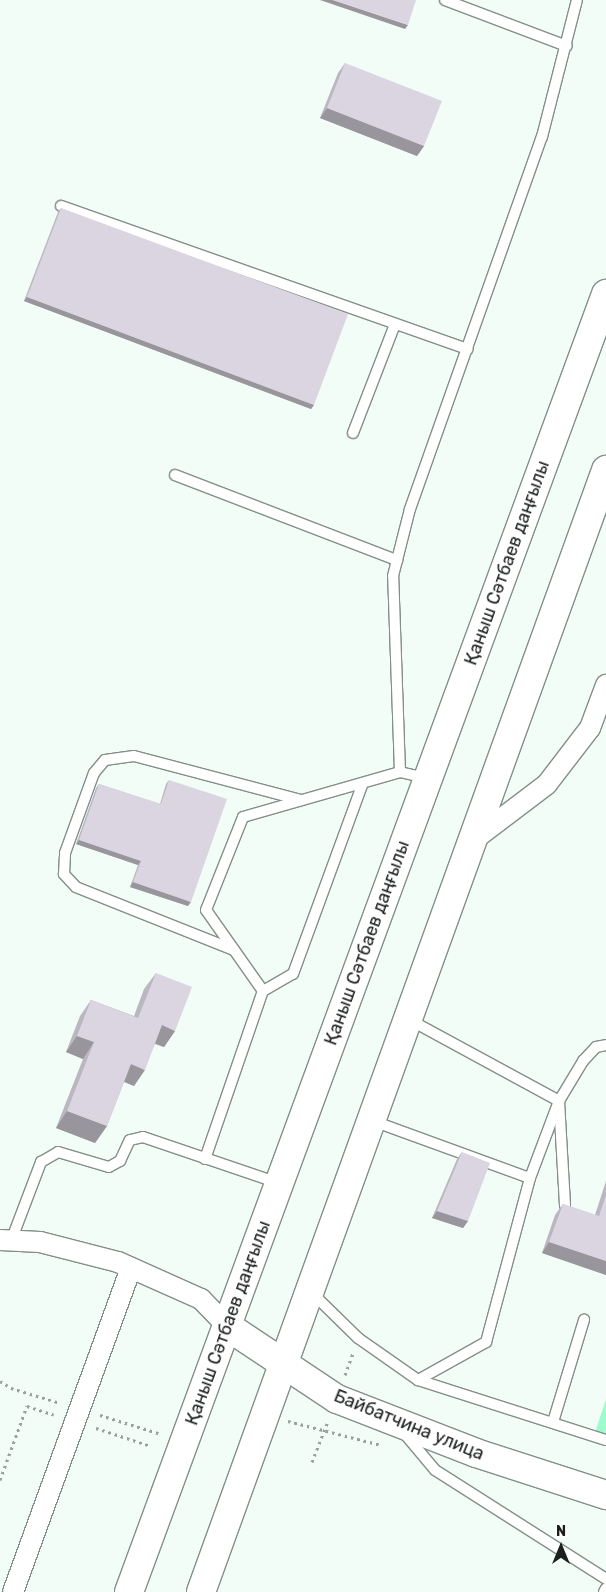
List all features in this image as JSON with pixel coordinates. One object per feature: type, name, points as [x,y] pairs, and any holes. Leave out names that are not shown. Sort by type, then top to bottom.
[{"type":"main road","name":"Қаныш Сәтбаев даңғылы","points":[[129,1592],[606,294]]},
{"type":"main road","points":[[201,1592],[410,1020],[472,841],[606,470]]},
{"type":"main road","name":"Байбатчина улица","points":[[227,1326],[284,1366],[337,1399],[476,1453],[606,1495]]},
{"type":"street","points":[[472,841],[547,784],[590,728],[606,685]]},
{"type":"street","points":[[5,1240],[40,1242],[130,1268],[201,1299],[227,1326]]},
{"type":"street","points":[[13,1592],[130,1268]]},
{"type":"lane","points":[[445,0],[567,46]]},
{"type":"lane","points":[[400,772],[393,576],[410,509],[542,137],[567,46],[577,0]]},
{"type":"lane","points":[[61,206],[468,350]]},
{"type":"lane","points":[[354,434],[395,324]]},
{"type":"lane","points":[[174,475],[397,560]]},
{"type":"lane","points":[[234,951],[76,886],[64,874],[65,853],[94,773],[105,760],[134,756],[302,801]]},
{"type":"lane","points":[[263,991],[206,910],[243,817],[400,772],[427,779]]},
{"type":"lane","points":[[204,1159],[263,991],[293,974],[363,783]]},
{"type":"lane","points":[[410,1020],[559,1101]]},
{"type":"lane","points":[[418,1380],[486,1342],[530,1178],[559,1101],[583,1061],[596,1047],[606,1045]]},
{"type":"lane","points":[[559,1101],[565,1206]]},
{"type":"lane","points":[[372,1121],[530,1178]]},
{"type":"lane","points":[[5,1240],[41,1162],[58,1152],[109,1167],[120,1161],[130,1140],[142,1137],[279,1183]]},
{"type":"lane","points":[[310,1292],[358,1338],[418,1380],[606,1440]]},
{"type":"lane","points":[[553,1422],[584,1320]]},
{"type":"lane","points":[[396,1422],[435,1470],[606,1580]]},
{"type":"lane","points":[[604,1592],[606,1588]]},
{"type":"path","points":[[312,1462],[324,1431]]},
{"type":"green space","points":[[606,1399],[606,1443],[593,1439]]},
{"type":"building","points":[[333,0],[416,0],[408,25]]},
{"type":"building","points":[[345,63],[442,101],[424,146],[327,108]]},
{"type":"building","points":[[61,208],[348,314],[314,405],[27,297]]},
{"type":"building","points":[[169,780],[227,799],[191,902],[133,882],[141,861],[79,840],[99,784],[161,804]]},
{"type":"building","points":[[156,973],[192,987],[175,1031],[162,1025],[145,1070],[131,1064],[107,1126],[67,1111],[94,1042],[77,1036],[91,1000],[138,1018]]},
{"type":"building","points":[[462,1152],[490,1163],[468,1221],[437,1211]]},
{"type":"building","points":[[606,1195],[606,1261],[549,1242],[563,1204],[599,1216]]}]
